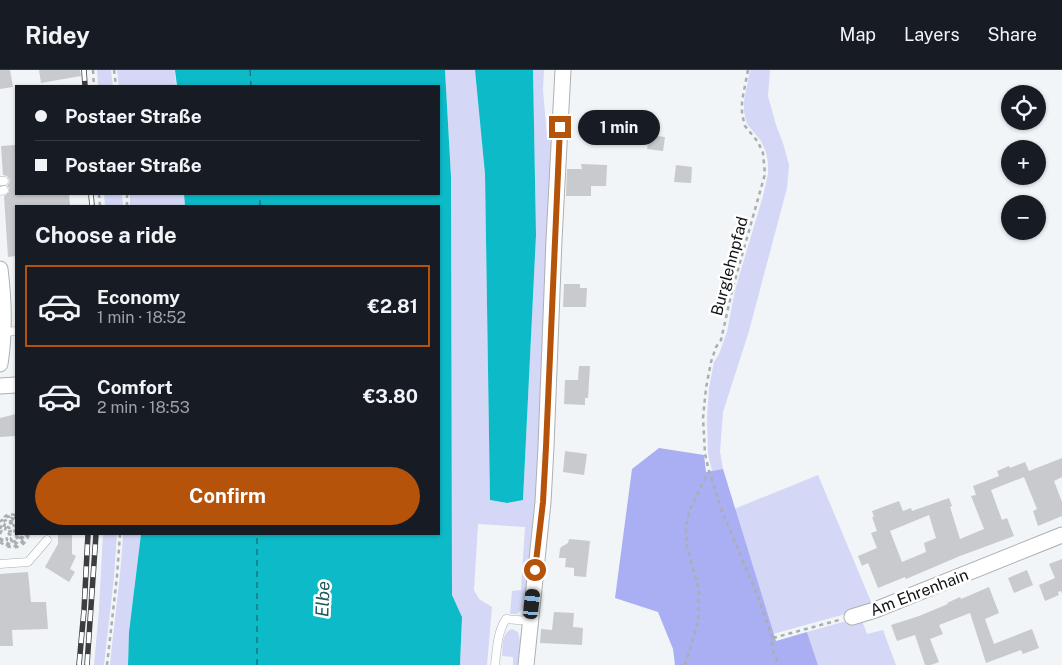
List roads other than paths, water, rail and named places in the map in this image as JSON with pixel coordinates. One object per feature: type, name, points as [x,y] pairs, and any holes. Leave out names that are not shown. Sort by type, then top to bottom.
[{"type":"street","points":[[526,665],[546,456],[563,70]]},
{"type":"street","points":[[0,269],[10,331],[0,364]]},
{"type":"street","points":[[0,386],[15,386]]},
{"type":"street","name":"Am Ehrenhain","points":[[852,616],[875,610],[1062,535]]},
{"type":"lane","points":[[0,564],[28,562],[48,540]]},
{"type":"lane","points":[[495,665],[497,645],[506,619],[530,621]]},
{"type":"water","name":"Elbe","points":[[175,70],[445,70],[451,177],[452,595],[462,617],[460,665],[128,665],[129,632],[141,535],[440,535],[440,205],[185,205],[184,195],[440,195],[440,85],[177,85]]},
{"type":"water","points":[[475,70],[533,70],[536,235],[523,500],[507,503],[490,500],[485,174]]},
{"type":"railway","points":[[84,70],[85,85]]},
{"type":"railway","points":[[91,195],[92,205]]},
{"type":"railway","points":[[79,665],[88,535]]},
{"type":"railway","points":[[87,665],[96,535]]}]
